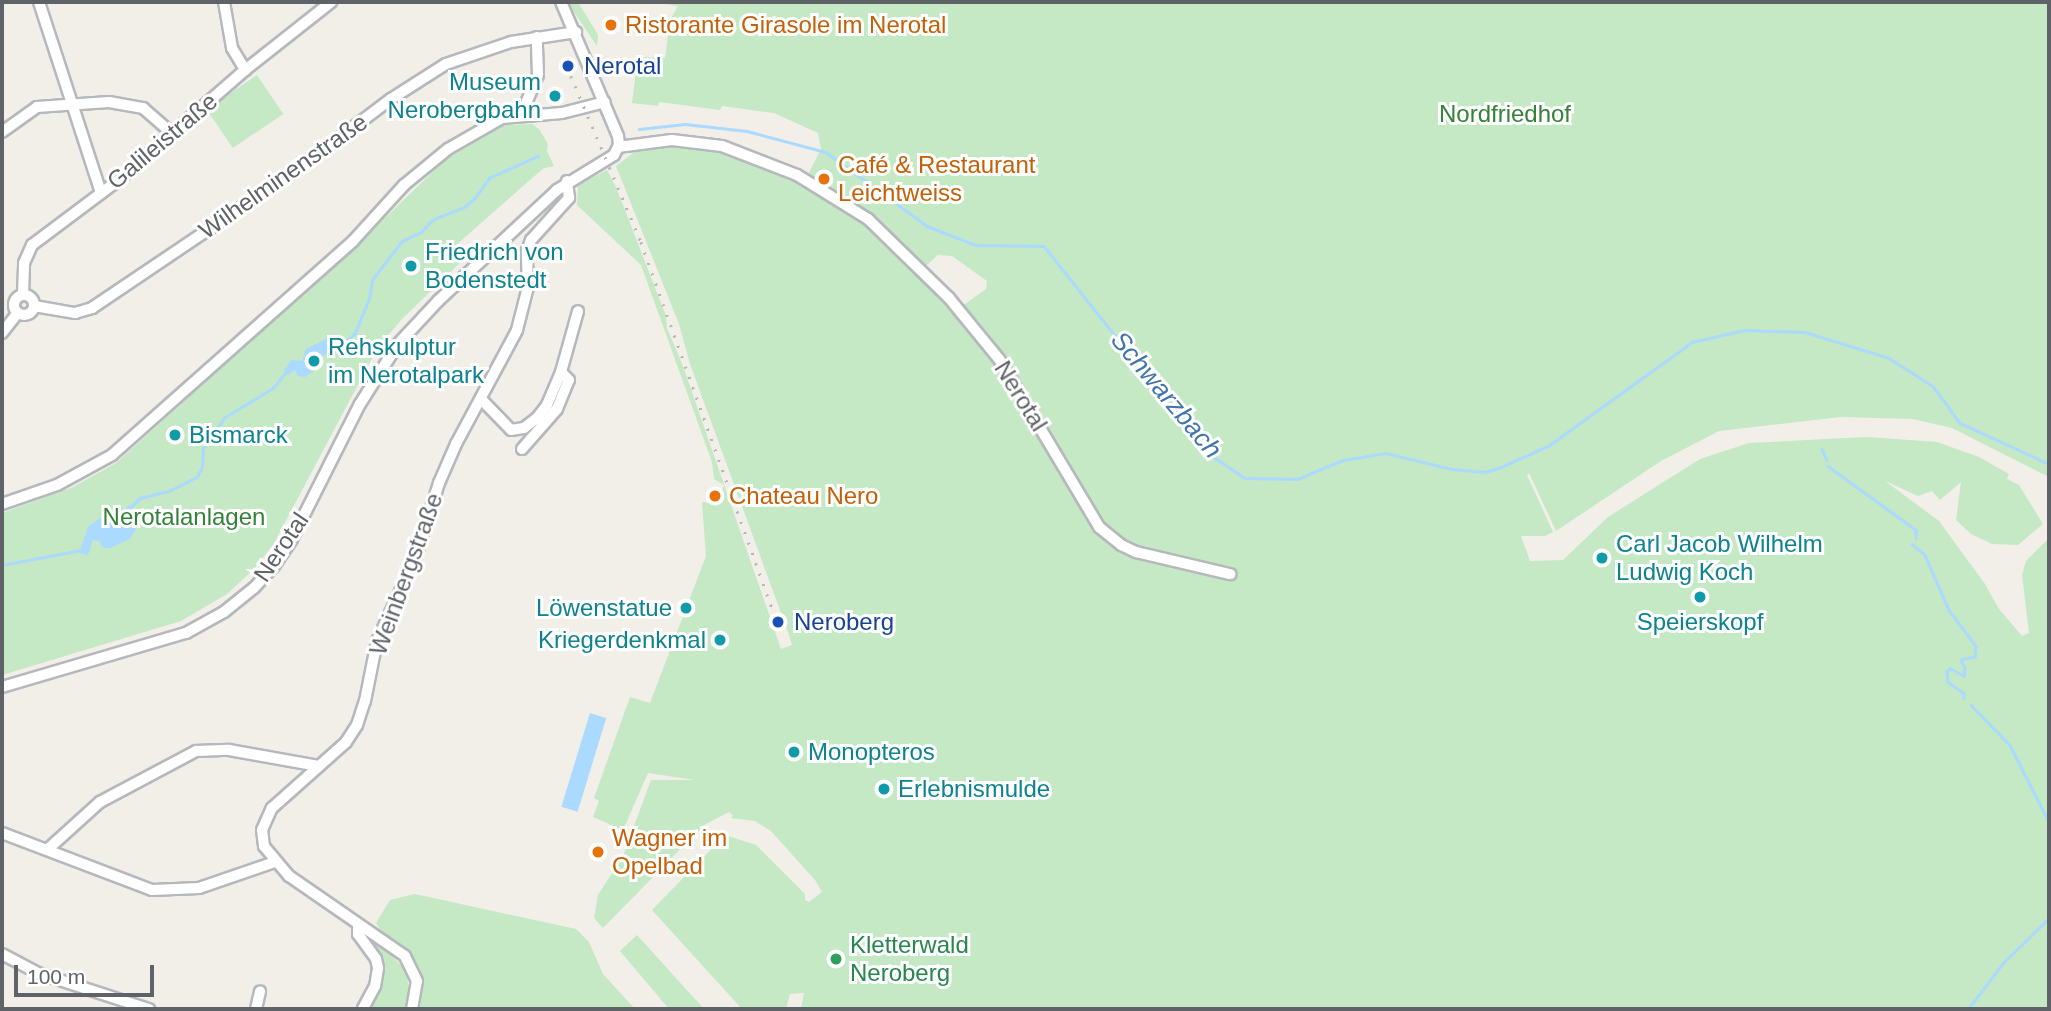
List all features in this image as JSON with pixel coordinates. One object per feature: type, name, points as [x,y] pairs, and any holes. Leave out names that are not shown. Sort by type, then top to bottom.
[{"type":"street","points":[[38,2],[101,193]]},
{"type":"street","points":[[225,2],[233,52],[245,71]]},
{"type":"street","name":"Galileistraße","points":[[23,295],[24,263],[30,248],[101,193],[331,2]]},
{"type":"street","points":[[561,2],[605,102],[618,136],[618,148]]},
{"type":"street","name":"Wilhelminenstraße","points":[[34,306],[75,313],[92,308],[301,167],[421,78],[464,56],[537,37],[576,32]]},
{"type":"street","points":[[521,116],[538,75],[537,37]]},
{"type":"street","points":[[2,132],[37,107],[109,102],[132,104],[153,115],[172,133]]},
{"type":"street","points":[[2,504],[57,485],[112,455],[353,241],[404,185],[435,158],[493,122],[521,116],[562,113],[605,102]]},
{"type":"street","name":"Nerotal","points":[[2,687],[186,633],[224,612],[254,588],[274,566],[292,539],[360,404],[398,344],[438,301],[567,181],[611,157],[618,148],[672,140],[722,146],[797,175],[868,219],[949,298],[999,359],[1098,527],[1121,545],[1136,552],[1230,574]]},
{"type":"street","name":"Weinbergstraße","points":[[275,862],[264,846],[263,822],[272,808],[346,742],[357,725],[382,625],[415,559],[448,462],[507,355],[520,321],[528,287],[527,251],[531,240],[568,200],[570,192],[567,181]]},
{"type":"street","points":[[23,295],[32,299],[34,306],[26,316],[17,314],[14,301],[23,295]]},
{"type":"street","points":[[481,399],[503,424],[517,430],[541,413],[561,372],[578,312]]},
{"type":"street","points":[[2,332],[17,314]]},
{"type":"street","points":[[522,449],[557,409],[569,380],[561,372]]},
{"type":"street","points":[[48,849],[100,802],[196,751],[229,750],[319,766]]},
{"type":"street","points":[[2,833],[134,885],[171,891],[206,886],[275,862],[358,925],[397,949],[411,964],[417,981],[412,1009]]},
{"type":"street","points":[[358,925],[358,934],[376,959],[378,968],[378,977],[363,1009]]},
{"type":"street","points":[[2,954],[38,973],[149,1009]]},
{"type":"street","points":[[256,1009],[260,991]]},
{"type":"green space","points":[[567,2],[578,2],[598,35],[597,46]]},
{"type":"green space","name":"Nordfriedhof","points":[[649,2],[2049,2],[2049,477],[1952,428],[1913,419],[1841,417],[1719,431],[1661,461],[1556,531],[1529,473],[1527,475],[1553,532],[1545,536],[1521,536],[1530,561],[1563,560],[1608,517],[1700,459],[1749,443],[1867,437],[1937,442],[1979,457],[2009,474],[2007,479],[2019,485],[2043,524],[2018,545],[1992,544],[1971,534],[1956,520],[1961,482],[1940,500],[1932,491],[1918,496],[1885,481],[1939,521],[1985,584],[1999,609],[2022,636],[2029,633],[2022,575],[2026,561],[2049,538],[2049,1009],[801,1009],[804,993],[790,994],[786,1009],[742,1009],[652,910],[725,835],[756,845],[805,894],[805,900],[809,902],[822,892],[815,880],[771,831],[755,821],[731,818],[733,815],[729,812],[704,825],[603,928],[594,918],[598,895],[623,856],[651,780],[695,780],[648,773],[623,830],[593,817],[599,801],[594,798],[630,697],[650,703],[706,556],[702,502],[718,504],[724,485],[714,479],[712,462],[641,265],[577,205],[578,185],[607,170],[666,316],[667,328],[683,366],[781,649],[792,645],[690,364],[679,324],[616,166],[637,150],[677,142],[709,145],[777,171],[802,186],[821,149],[818,133],[774,113],[722,106],[720,110],[659,102],[658,106],[632,103],[638,57],[665,58],[670,20],[678,6]],"holes":[[[938,255],[952,256],[987,281],[986,289],[954,312],[918,273]]]},
{"type":"green space","points":[[257,75],[283,114],[233,148],[206,109]]},
{"type":"green space","name":"Nerotalanlagen","points":[[532,124],[539,129],[548,144],[547,151],[554,166],[544,168],[455,246],[465,258],[403,318],[378,347],[273,545],[254,569],[227,594],[181,621],[2,675],[2,513],[73,487],[116,463],[358,244],[445,160],[505,125]]},
{"type":"green space","points":[[415,894],[576,929],[589,942],[603,974],[635,1009],[417,1009],[422,974],[416,962],[382,932],[376,923],[390,900]]},
{"type":"green space","points":[[637,935],[704,1009],[669,1009],[620,951]]},
{"type":"green space","points":[[376,941],[406,970],[410,995],[406,1009],[367,1009],[383,976],[383,963],[373,943]]},
{"type":"water","points":[[328,338],[335,342],[335,347],[326,353],[314,371],[305,377],[298,376],[295,370],[288,375],[284,371],[291,360],[302,361],[306,349]]},
{"type":"water","points":[[129,505],[140,522],[130,539],[110,548],[103,548],[99,541],[93,540],[88,555],[79,553],[88,527],[100,518],[113,523]]},
{"type":"water","points":[[590,713],[606,718],[578,812],[561,807]]},
{"type":"waterway","name":"Schwarzbach","points":[[639,129],[685,124],[747,131],[826,152],[927,226],[976,245],[1044,246],[1208,453],[1245,478],[1298,479],[1343,460],[1386,453],[1452,469],[1485,472],[1548,446],[1692,342],[1744,330],[1805,332],[1889,358],[1933,386],[1960,423],[2049,464]]},
{"type":"waterway","name":"Schwarzbach","points":[[332,345],[342,345],[355,333],[369,299],[372,280],[402,241],[421,232],[432,220],[464,207],[474,199],[489,178],[538,156]]},
{"type":"waterway","name":"Schwarzbach","points":[[131,507],[140,498],[171,490],[197,477],[202,467],[203,448],[225,417],[273,388],[287,371]]},
{"type":"waterway","points":[[1822,449],[1827,460]]},
{"type":"waterway","points":[[1828,466],[1916,530],[1916,538]]},
{"type":"waterway","points":[[1912,544],[1925,555],[1949,610],[1976,646],[1975,657],[1961,660],[1965,668],[1964,676],[1950,669],[1947,672],[1948,682],[1964,693],[1964,698]]},
{"type":"waterway","name":"Schwarzbach","points":[[2,565],[81,550]]},
{"type":"waterway","points":[[1971,705],[2010,745],[2049,822]]},
{"type":"waterway","points":[[1968,1009],[2003,963],[2049,918]]},
{"type":"railway","points":[[571,76],[641,242],[773,611]]},
{"type":"place","name":"Ristorante Girasole im Nerotal","points":[[611,25]]},
{"type":"place","name":"Nerotal","points":[[568,66]]},
{"type":"place","name":"Museum Nerobergbahn","points":[[555,96]]},
{"type":"place","name":"Café & Restaurant Leichtweiss","points":[[824,179]]},
{"type":"place","name":"Friedrich von Bodenstedt","points":[[411,266]]},
{"type":"place","name":"Rehskulptur im Nerotalpark","points":[[314,361]]},
{"type":"place","name":"Bismarck","points":[[175,435]]},
{"type":"place","name":"Chateau Nero","points":[[715,496]]},
{"type":"place","name":"Carl Jacob Wilhelm Ludwig Koch","points":[[1602,558]]},
{"type":"place","name":"Speierskopf","points":[[1700,597]]},
{"type":"place","name":"Löwenstatue","points":[[686,608]]},
{"type":"place","name":"Neroberg","points":[[778,622]]},
{"type":"place","name":"Kriegerdenkmal","points":[[720,640]]},
{"type":"place","name":"Monopteros","points":[[794,752]]},
{"type":"place","name":"Erlebnismulde","points":[[884,789]]},
{"type":"place","name":"Wagner im Opelbad","points":[[598,852]]},
{"type":"place","name":"Kletterwald Neroberg","points":[[836,959]]}]
